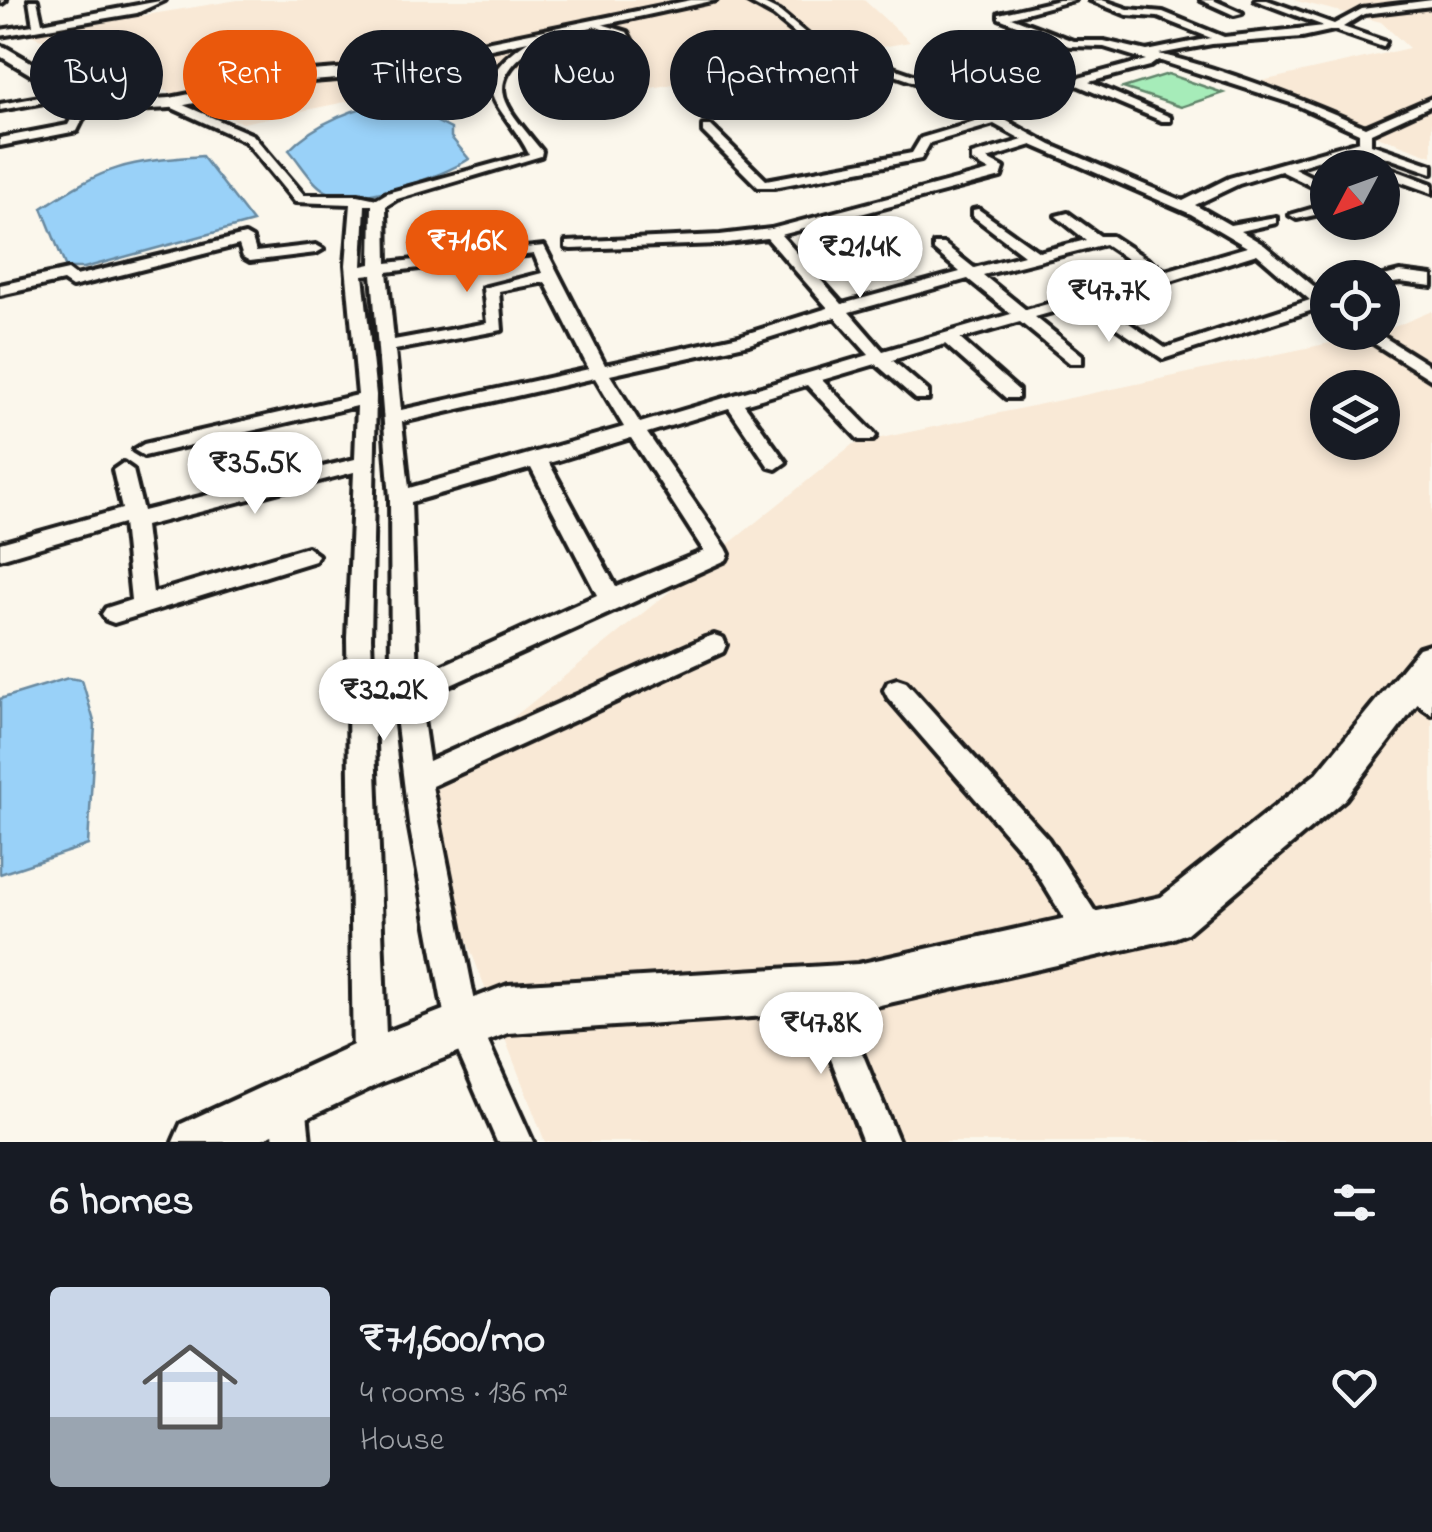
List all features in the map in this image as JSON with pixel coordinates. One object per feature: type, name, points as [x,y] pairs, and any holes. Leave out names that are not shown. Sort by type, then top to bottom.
[{"type":"street","points":[[33,0],[38,27]]},
{"type":"street","points":[[0,33],[88,14],[137,10],[161,0]]},
{"type":"street","points":[[562,30],[710,0]]},
{"type":"street","points":[[749,0],[777,14],[812,43],[914,78]]},
{"type":"street","points":[[1066,0],[1002,16],[1072,44],[1104,44],[1280,95],[1432,170]]},
{"type":"street","points":[[1094,0],[1127,12],[1160,14],[1223,40]]},
{"type":"street","points":[[1206,0],[1238,13]]},
{"type":"street","points":[[1223,6],[1250,0]]},
{"type":"street","points":[[1259,0],[1383,44]]},
{"type":"street","points":[[1146,55],[1223,40],[1302,34],[1335,27],[1362,12],[1432,3]]},
{"type":"street","points":[[596,23],[614,30]]},
{"type":"street","points":[[163,103],[300,77],[363,72],[518,39]]},
{"type":"street","points":[[0,51],[30,68]]},
{"type":"street","points":[[170,103],[249,138],[300,199],[369,201],[535,156],[536,151],[500,106],[496,86],[510,56],[518,51]]},
{"type":"street","points":[[1076,83],[1153,60],[1146,55]]},
{"type":"street","points":[[1079,82],[1166,119]]},
{"type":"street","points":[[1336,150],[1432,101]]},
{"type":"street","points":[[0,107],[30,103]]},
{"type":"street","points":[[1417,108],[1432,113]]},
{"type":"street","points":[[0,142],[74,128],[76,120]]},
{"type":"street","points":[[708,129],[763,184],[917,156],[925,141],[993,120]]},
{"type":"street","points":[[1002,120],[1034,140],[1228,230],[1259,248],[1310,290]]},
{"type":"street","points":[[570,245],[627,239],[674,245],[771,233],[996,174],[999,171],[977,157],[1034,140]]},
{"type":"street","points":[[1183,206],[1234,181],[1310,159]]},
{"type":"street","points":[[1282,168],[1310,181]]},
{"type":"street","points":[[1400,176],[1432,188]]},
{"type":"street","points":[[369,201],[359,638],[370,1062]]},
{"type":"street","points":[[1297,214],[1310,211]]},
{"type":"street","points":[[978,214],[1036,257]]},
{"type":"street","points":[[1063,216],[1097,241]]},
{"type":"street","points":[[1228,230],[1271,220]]},
{"type":"street","points":[[771,233],[881,359],[922,395]]},
{"type":"street","points":[[0,290],[68,275],[72,282],[245,239],[250,256],[316,248]]},
{"type":"street","points":[[393,418],[743,340],[1107,239],[1166,278]]},
{"type":"street","points":[[939,246],[1076,359]]},
{"type":"street","points":[[400,498],[1259,248]]},
{"type":"street","points":[[367,269],[540,249],[565,314],[602,370],[634,431],[718,554],[406,694]]},
{"type":"street","points":[[367,269],[387,346],[400,498],[406,694],[418,778],[463,1024],[516,1142]]},
{"type":"street","points":[[387,346],[496,326],[489,290],[550,276]]},
{"type":"street","points":[[1400,276],[1432,281]]},
{"type":"street","points":[[1084,298],[1162,354],[1310,303]]},
{"type":"street","points":[[950,339],[1012,394]]},
{"type":"street","points":[[1392,350],[1432,375]]},
{"type":"street","points":[[810,378],[866,436]]},
{"type":"street","points":[[144,450],[367,398]]},
{"type":"street","points":[[733,401],[776,462]]},
{"type":"street","points":[[537,460],[611,599]]},
{"type":"street","points":[[0,551],[364,464]]},
{"type":"street","points":[[123,470],[134,517],[143,604]]},
{"type":"street","points":[[114,614],[307,555]]},
{"type":"street","points":[[418,778],[714,646]]},
{"type":"street","points":[[199,1142],[290,1122],[370,1062],[508,1009],[858,986],[1171,918],[1330,786],[1425,682]]},
{"type":"street","points":[[897,690],[1038,849],[1092,935]]},
{"type":"street","points":[[820,989],[880,1142]]},
{"type":"shaded area","points":[[238,0],[864,0],[910,42],[894,45],[894,30],[670,30],[670,85],[650,88],[650,30],[518,30],[518,67],[498,71],[498,30],[337,30],[337,104],[317,108],[317,30],[183,30],[183,98],[163,90],[163,30],[54,30]]},
{"type":"shaded area","points":[[1293,0],[1432,0],[1432,156],[1240,86],[1409,48],[1381,22]]},
{"type":"shaded area","points":[[1432,311],[1432,1142],[545,1142],[412,799],[853,444],[1310,347],[1400,350],[1400,324]]},
{"type":"green space","points":[[1168,74],[1223,93],[1181,107],[1123,88]]},
{"type":"water","points":[[337,118],[433,120],[451,129],[451,137],[469,159],[399,188],[357,196],[339,195],[316,183],[289,150],[312,131]]},
{"type":"water","points":[[202,156],[253,222],[84,268],[66,268],[42,208],[118,168]]},
{"type":"water","points":[[68,678],[82,680],[95,725],[88,845],[0,874],[0,699]]}]
